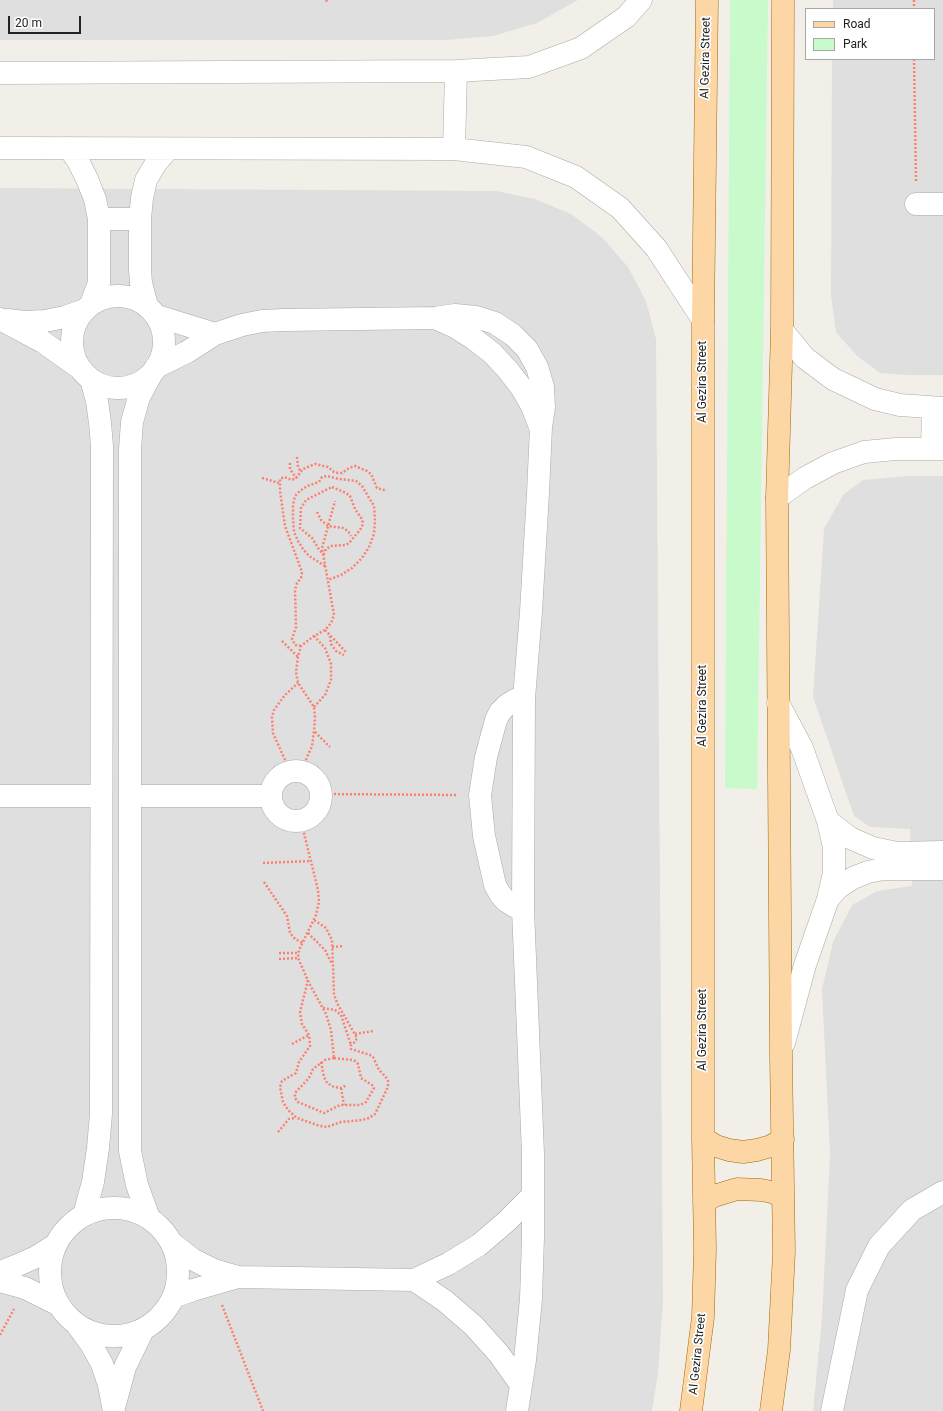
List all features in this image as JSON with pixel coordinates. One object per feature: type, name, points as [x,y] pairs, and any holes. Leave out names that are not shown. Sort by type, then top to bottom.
[{"type":"main road","name":"Al Gezira Street","points":[[691,1411],[703,1317],[705,1250],[703,1138],[703,320],[707,0]]},
{"type":"main road","points":[[771,1411],[779,1350],[784,1252],[783,1139],[780,1056],[777,498],[782,330],[783,0]]},
{"type":"main road","points":[[703,1138],[716,1146],[743,1152],[764,1148],[783,1139]]},
{"type":"main road","points":[[704,1202],[714,1196],[737,1189],[761,1190],[772,1192],[783,1197]]},
{"type":"street","points":[[0,73],[456,71],[529,67],[581,48],[626,17],[641,0]]},
{"type":"street","points":[[454,148],[456,71]]},
{"type":"street","points":[[0,148],[454,148],[526,157],[576,177],[620,208],[651,242],[703,320]]},
{"type":"street","points":[[69,148],[78,161],[95,199],[99,219],[100,272],[96,294],[76,323],[72,339],[74,355],[86,374],[97,401],[102,446],[101,1114],[93,1182],[84,1215]]},
{"type":"street","points":[[149,1218],[137,1185],[130,1151],[130,449],[132,422],[139,397],[164,349],[163,333],[142,288],[140,270],[140,219],[142,198],[146,180],[156,163],[168,148]]},
{"type":"street","points":[[916,204],[943,204]]},
{"type":"street","points":[[99,219],[140,219]]},
{"type":"street","points":[[2,319],[24,322],[45,321],[65,317],[109,296],[129,297],[152,311],[215,334]]},
{"type":"street","points":[[2,319],[43,342],[86,374],[105,386],[122,388],[138,383],[154,370],[187,352],[215,334],[242,325],[270,321],[435,318],[455,327],[492,353],[521,387],[532,406],[541,427],[535,549],[524,698],[523,909],[533,1154],[533,1237],[531,1299],[526,1360],[517,1411]]},
{"type":"street","points":[[777,498],[805,478],[833,463],[864,452],[896,449],[938,449],[938,408],[900,405],[875,399],[833,379],[805,358],[782,330]]},
{"type":"street","points":[[523,909],[514,906],[506,900],[500,894],[495,885],[484,836],[480,795],[486,757],[496,720],[506,705],[515,700],[524,698]]},
{"type":"street","points":[[778,703],[802,748],[828,821],[834,847],[834,874],[828,899],[805,965],[780,1056]]},
{"type":"street","points":[[296,771],[311,775],[319,784],[322,794],[320,806],[312,815],[301,821],[290,821],[280,815],[273,806],[270,796],[273,785],[280,776],[296,771]]},
{"type":"street","points":[[0,796],[101,796]]},
{"type":"street","points":[[130,796],[270,796]]},
{"type":"street","points":[[828,821],[850,838],[873,848],[897,853],[943,852]]},
{"type":"street","points":[[828,899],[839,887],[853,878],[868,872],[884,870],[943,869]]},
{"type":"street","points":[[832,1411],[857,1290],[879,1246],[912,1210],[943,1192]]},
{"type":"street","points":[[174,1297],[214,1283],[238,1277],[414,1280],[448,1264],[479,1245],[507,1222],[532,1195]]},
{"type":"street","points":[[114,1409],[109,1385],[102,1364],[91,1344],[78,1326],[67,1317],[59,1305],[50,1286],[50,1266],[55,1245],[67,1228],[84,1215],[106,1208],[128,1209],[149,1218],[163,1230],[173,1244],[192,1259],[214,1270],[238,1277]]},
{"type":"street","points":[[78,1326],[99,1335],[122,1336],[143,1330],[161,1316],[174,1297],[178,1280],[178,1262],[173,1244]]},
{"type":"street","points":[[0,1272],[18,1266],[55,1245]]},
{"type":"street","points":[[414,1280],[445,1301],[474,1326],[499,1354],[521,1385]]},
{"type":"street","points":[[0,1281],[25,1288],[59,1305]]},
{"type":"street","points":[[114,1409],[125,1367],[143,1330]]},
{"type":"path","points":[[914,60],[916,204]]},
{"type":"path","points":[[297,457],[298,467],[301,472]]},
{"type":"path","points":[[290,463],[290,469],[296,478]]},
{"type":"path","points":[[301,646],[295,645],[292,639],[296,627],[295,590],[297,583],[301,578],[302,572],[285,526],[279,483],[280,479],[284,477],[292,480],[309,466],[315,464],[328,467],[338,473],[342,473],[355,466],[371,474],[377,488],[387,490]]},
{"type":"path","points":[[326,566],[309,556],[303,549],[294,532],[293,505],[295,496],[307,486],[319,482],[322,478],[327,476],[356,481],[362,486],[374,506],[376,520],[374,534],[362,558],[352,568],[341,575],[328,580]]},
{"type":"path","points":[[262,478],[279,483]]},
{"type":"path","points":[[332,487],[350,496],[363,524],[350,543],[326,548],[324,554],[320,551],[312,538],[300,528],[301,508],[306,500],[332,487]]},
{"type":"path","points":[[298,683],[284,695],[274,710],[272,717],[273,733],[296,771],[312,746],[314,731],[314,707],[298,683],[298,657],[301,646],[325,630],[331,623],[334,615],[322,548],[335,501]]},
{"type":"path","points":[[317,512],[321,520],[328,526],[343,528],[348,531],[351,536]]},
{"type":"path","points":[[325,630],[345,653],[336,651],[331,644],[330,636]]},
{"type":"path","points":[[314,636],[325,648],[330,664],[330,680],[325,695],[314,707]]},
{"type":"path","points":[[282,641],[298,657]]},
{"type":"path","points":[[314,731],[330,747]]},
{"type":"path","points":[[322,794],[480,795]]},
{"type":"path","points":[[301,821],[318,890],[319,902],[314,920],[299,950],[298,958],[326,1014],[331,1030],[334,1058]]},
{"type":"path","points":[[263,863],[311,861]]},
{"type":"path","points":[[264,882],[287,916],[290,933],[295,939],[303,943]]},
{"type":"path","points":[[314,920],[326,928],[330,933],[332,947],[333,989],[335,998],[356,1034],[357,1038],[351,1045]]},
{"type":"path","points":[[308,933],[325,950],[333,966]]},
{"type":"path","points":[[332,947],[344,946]]},
{"type":"path","points":[[279,953],[299,953]]},
{"type":"path","points":[[279,959],[298,958]]},
{"type":"path","points":[[308,980],[301,1003],[300,1012],[302,1024],[309,1035],[310,1046],[299,1062],[296,1072],[282,1081],[280,1087],[283,1102],[288,1110],[297,1118],[309,1123],[327,1127],[341,1122],[369,1118],[375,1114],[386,1092],[388,1081],[379,1070],[373,1057],[351,1050],[351,1045],[341,1015],[335,1010],[322,1008]]},
{"type":"path","points":[[356,1034],[373,1031]]},
{"type":"path","points":[[292,1044],[309,1035]]},
{"type":"path","points":[[334,1058],[356,1061],[361,1078],[374,1088],[366,1102],[360,1105],[344,1105],[336,1107],[324,1113],[298,1102],[295,1098],[295,1093],[309,1078],[313,1069],[321,1062],[334,1058]]},
{"type":"path","points":[[321,1062],[324,1077],[327,1083],[334,1087],[341,1088],[347,1085]]},
{"type":"path","points":[[341,1088],[344,1105]]},
{"type":"path","points":[[278,1132],[289,1118],[297,1118]]},
{"type":"path","points":[[214,1283],[263,1411]]},
{"type":"path","points":[[0,1334],[25,1288]]},
{"type":"shaded area","points":[[0,0],[578,0],[537,23],[493,36],[446,40],[0,40]]},
{"type":"shaded area","points":[[833,0],[943,0],[943,375],[880,373],[857,356],[836,332],[831,295],[832,60],[935,60],[935,8],[833,8]]},
{"type":"shaded area","points":[[0,188],[496,191],[535,199],[571,214],[602,237],[628,267],[646,301],[656,339],[663,1301],[658,1373],[652,1411],[0,1411]]},
{"type":"shaded area","points":[[907,476],[943,476],[943,1411],[813,1411],[822,1318],[830,1155],[822,989],[833,942],[852,905],[877,891],[912,886],[910,829],[870,827],[854,816],[813,697],[824,529],[843,495],[863,480]]},
{"type":"green space","points":[[730,0],[768,0],[757,789],[725,788]]}]
